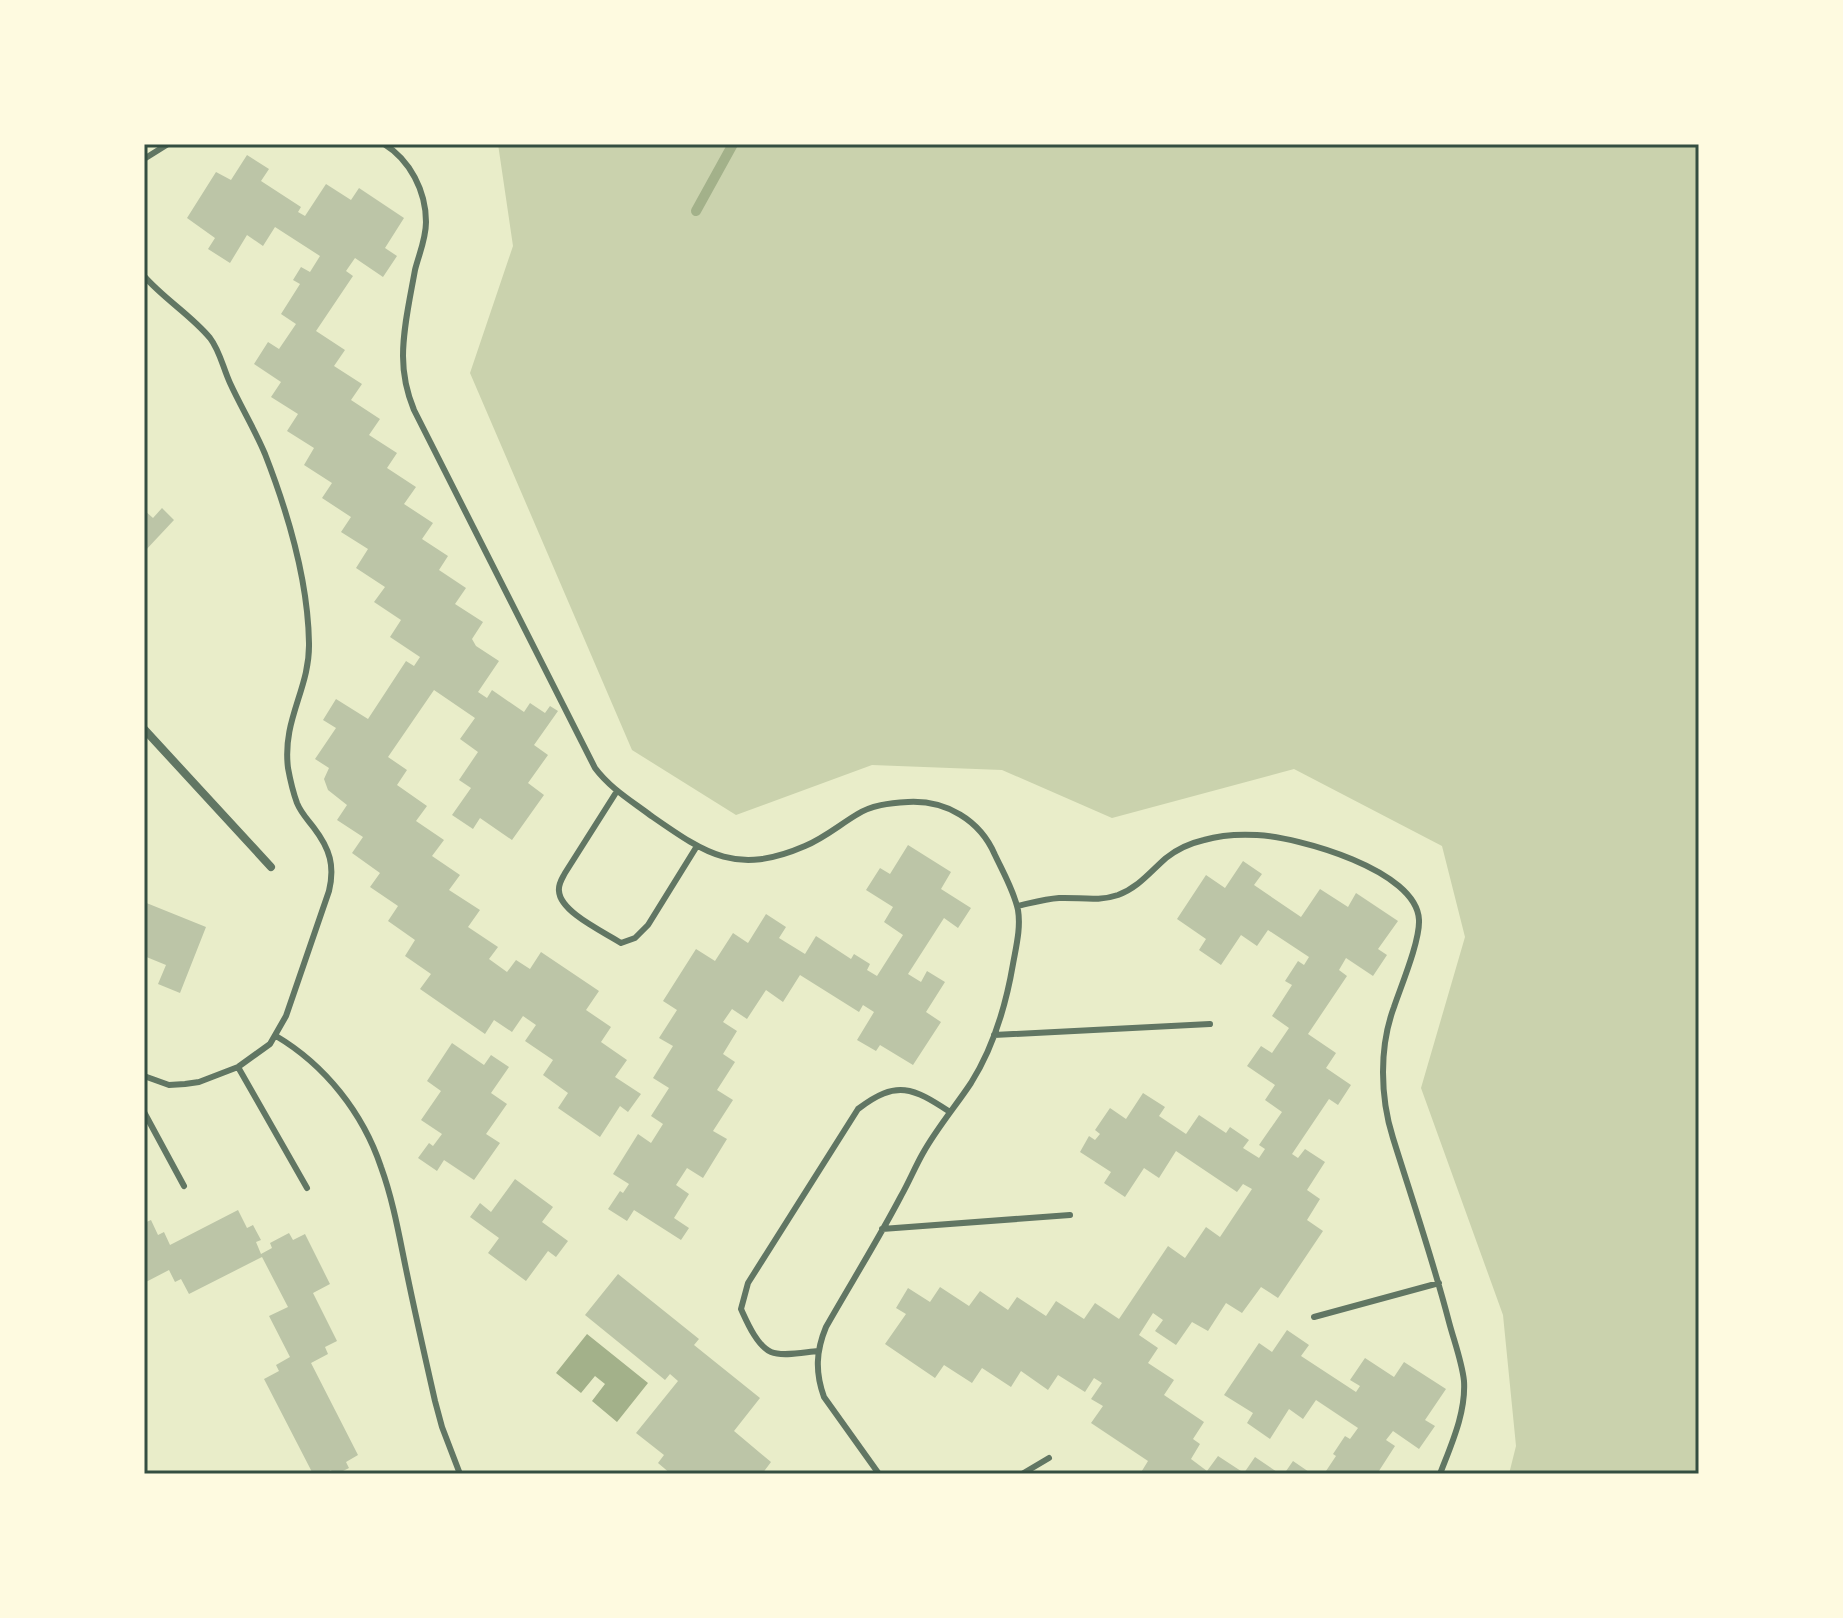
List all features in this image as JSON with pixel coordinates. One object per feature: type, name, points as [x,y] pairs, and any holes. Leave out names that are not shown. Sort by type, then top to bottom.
[{"type":"street","points":[[144,729],[271,867]]},
{"type":"lane","points":[[144,159],[168,144]]},
{"type":"lane","points":[[384,144],[409,167],[418,184],[426,222],[405,330],[403,355],[408,394],[595,768],[617,791],[680,836],[727,859],[762,860],[783,855],[825,837],[857,813],[876,806],[912,802],[950,809],[982,832],[1017,906],[1018,934],[1010,985],[985,1058],[921,1156],[902,1196],[826,1327],[818,1351],[824,1397],[879,1474]]},
{"type":"lane","points":[[144,276],[213,341],[264,452],[292,538],[305,595],[309,664],[288,733],[288,768],[298,804],[325,846],[333,874],[286,1016],[276,1036],[262,1051],[238,1067],[185,1084],[169,1085],[144,1076]]},
{"type":"lane","points":[[617,791],[558,887],[561,901],[573,912],[621,943],[635,938],[648,925],[697,846]]},
{"type":"lane","points":[[1017,906],[1057,898],[1096,899],[1117,895],[1143,881],[1167,857],[1184,847],[1238,834],[1276,837],[1325,849],[1391,879],[1411,899],[1418,911],[1419,922],[1388,1023],[1384,1096],[1391,1133],[1439,1283],[1464,1381],[1457,1425],[1440,1474]]},
{"type":"lane","points":[[994,1035],[1210,1024]]},
{"type":"lane","points":[[276,1036],[313,1061],[347,1101],[381,1165],[394,1210],[435,1401],[460,1474]]},
{"type":"lane","points":[[238,1067],[307,1188]]},
{"type":"lane","points":[[818,1351],[794,1354],[770,1351],[752,1333],[741,1309],[748,1283],[858,1109],[870,1099],[902,1090],[921,1093],[950,1112]]},
{"type":"lane","points":[[144,1112],[184,1186]]},
{"type":"lane","points":[[882,1229],[1070,1215]]},
{"type":"lane","points":[[1314,1317],[1439,1283]]},
{"type":"lane","points":[[1022,1474],[1049,1458]]},
{"type":"shaded area","points":[[498,144],[1699,144],[1699,1474],[1509,1474],[1516,1446],[1503,1315],[1421,1088],[1465,937],[1442,846],[1294,769],[1112,818],[1002,770],[872,765],[736,815],[632,750],[470,373],[513,246]]},
{"type":"shaded area","points":[[587,1334],[648,1383],[617,1422],[592,1401],[605,1384],[595,1376],[581,1393],[556,1373]]},
{"type":"building","points":[[247,155],[269,169],[261,181],[301,207],[298,212],[305,216],[326,184],[351,200],[359,188],[404,218],[385,248],[397,256],[383,277],[355,258],[346,271],[353,276],[316,331],[345,350],[334,366],[362,384],[351,400],[380,419],[369,435],[397,453],[387,468],[416,487],[404,504],[433,523],[422,539],[448,556],[439,570],[466,588],[455,604],[483,622],[472,639],[476,646],[499,661],[478,692],[487,698],[492,690],[524,712],[530,703],[545,713],[550,706],[558,711],[534,745],[548,755],[528,783],[544,795],[512,840],[480,818],[473,829],[452,815],[471,788],[459,780],[478,752],[460,739],[475,718],[434,690],[388,757],[407,770],[397,785],[427,806],[416,821],[444,840],[432,856],[460,875],[449,890],[480,910],[468,927],[498,947],[489,959],[507,972],[516,960],[530,969],[541,952],[599,991],[586,1010],[611,1027],[601,1042],[627,1060],[615,1077],[641,1094],[628,1112],[620,1106],[600,1137],[558,1108],[568,1093],[543,1075],[553,1060],[525,1041],[536,1025],[523,1016],[512,1032],[494,1020],[485,1034],[420,989],[431,974],[405,956],[415,940],[388,921],[398,906],[370,887],[380,873],[352,853],[363,837],[337,820],[347,805],[328,790],[324,779],[329,768],[315,759],[336,728],[323,720],[336,699],[368,719],[406,661],[414,666],[420,657],[390,637],[401,620],[374,602],[385,587],[356,568],[368,549],[341,532],[351,517],[322,498],[332,483],[304,465],[314,448],[287,431],[298,414],[271,397],[281,382],[254,364],[268,342],[279,349],[296,324],[281,314],[300,284],[293,280],[301,267],[310,272],[320,256],[275,227],[263,246],[247,235],[230,263],[208,249],[215,238],[187,218],[216,172],[231,180]]},
{"type":"building","points":[[162,508],[174,520],[144,552],[144,510],[153,518]]},
{"type":"building","points":[[908,845],[951,872],[941,889],[971,908],[958,928],[944,918],[908,974],[921,982],[927,971],[945,982],[926,1012],[941,1022],[913,1065],[880,1045],[876,1051],[857,1040],[874,1012],[863,1005],[859,1012],[800,975],[783,1002],[766,990],[747,1019],[732,1009],[723,1022],[737,1031],[723,1054],[735,1062],[717,1090],[733,1100],[713,1131],[727,1139],[703,1178],[687,1168],[676,1185],[689,1194],[674,1218],[689,1228],[681,1240],[634,1210],[627,1221],[608,1209],[629,1184],[613,1174],[638,1134],[651,1143],[663,1124],[651,1116],[669,1088],[653,1078],[673,1046],[659,1038],[677,1010],[663,1001],[696,949],[715,961],[733,933],[748,943],[766,914],[786,927],[779,938],[805,954],[816,936],[851,959],[854,954],[870,964],[867,970],[877,976],[903,935],[884,922],[893,907],[866,890],[880,868],[890,874]]},
{"type":"building","points":[[1243,861],[1262,874],[1254,885],[1301,917],[1320,889],[1348,907],[1356,893],[1398,921],[1378,949],[1387,955],[1373,976],[1346,958],[1339,970],[1347,976],[1308,1034],[1336,1053],[1326,1068],[1351,1085],[1338,1105],[1329,1099],[1292,1154],[1298,1158],[1305,1149],[1325,1162],[1307,1190],[1320,1199],[1307,1220],[1323,1231],[1278,1298],[1261,1287],[1242,1313],[1226,1303],[1208,1331],[1192,1322],[1176,1345],[1155,1331],[1163,1320],[1153,1313],[1139,1335],[1158,1348],[1148,1363],[1174,1380],[1164,1395],[1204,1422],[1193,1439],[1200,1444],[1191,1459],[1207,1471],[1218,1456],[1244,1473],[1255,1457],[1280,1474],[1140,1474],[1148,1461],[1091,1423],[1103,1406],[1091,1399],[1102,1383],[1094,1378],[1085,1392],[1058,1375],[1048,1390],[1021,1371],[1011,1387],[982,1368],[972,1383],[944,1365],[935,1378],[885,1344],[906,1314],[896,1308],[908,1288],[930,1302],[940,1287],[969,1306],[980,1291],[1008,1310],[1017,1297],[1046,1316],[1056,1301],[1084,1319],[1095,1303],[1119,1319],[1168,1246],[1185,1258],[1206,1227],[1220,1237],[1252,1189],[1243,1184],[1237,1192],[1176,1151],[1159,1178],[1144,1168],[1125,1197],[1104,1183],[1111,1172],[1080,1152],[1089,1136],[1095,1140],[1100,1134],[1095,1130],[1110,1108],[1126,1119],[1143,1093],[1165,1107],[1159,1116],[1186,1134],[1199,1115],[1226,1133],[1230,1127],[1249,1140],[1243,1148],[1259,1158],[1265,1149],[1259,1145],[1282,1112],[1265,1100],[1275,1085],[1247,1066],[1261,1046],[1272,1053],[1289,1028],[1272,1016],[1292,985],[1285,981],[1298,961],[1304,965],[1309,957],[1268,930],[1257,946],[1241,935],[1221,965],[1199,950],[1206,939],[1177,919],[1206,875],[1225,888]]},
{"type":"building","points":[[144,902],[206,927],[180,993],[158,984],[166,965],[144,956]]},
{"type":"building","points":[[452,1043],[484,1065],[491,1055],[509,1067],[491,1093],[507,1104],[486,1134],[500,1143],[474,1180],[444,1160],[437,1171],[418,1158],[429,1143],[433,1146],[442,1134],[421,1120],[441,1091],[427,1081]]},
{"type":"building","points":[[515,1179],[553,1207],[542,1222],[568,1241],[556,1257],[548,1251],[526,1281],[488,1253],[499,1238],[470,1217],[480,1203],[491,1212]]},
{"type":"building","points":[[238,1210],[247,1228],[253,1225],[261,1240],[256,1242],[261,1254],[272,1248],[270,1243],[289,1233],[293,1240],[305,1234],[330,1284],[313,1293],[337,1341],[325,1347],[328,1354],[311,1363],[358,1455],[346,1462],[349,1468],[337,1474],[331,1470],[313,1474],[264,1379],[279,1371],[276,1365],[290,1357],[269,1316],[288,1307],[262,1257],[189,1294],[181,1279],[175,1282],[169,1270],[144,1283],[144,1223],[151,1220],[158,1235],[164,1232],[170,1245]]},
{"type":"building","points":[[618,1274],[699,1339],[694,1345],[760,1398],[734,1431],[771,1462],[762,1474],[671,1474],[658,1463],[664,1455],[636,1433],[678,1381],[670,1374],[665,1380],[585,1315]]},
{"type":"building","points":[[1287,1330],[1309,1345],[1301,1356],[1356,1392],[1360,1386],[1350,1380],[1365,1358],[1394,1377],[1404,1362],[1446,1389],[1425,1420],[1435,1426],[1419,1449],[1393,1431],[1386,1440],[1395,1446],[1377,1474],[1324,1474],[1345,1436],[1350,1439],[1358,1428],[1316,1400],[1303,1419],[1289,1409],[1270,1439],[1247,1423],[1253,1413],[1224,1395],[1259,1343],[1272,1352]]},
{"type":"building","points":[[1293,1461],[1312,1474],[1284,1474]]},
{"type":"waterway","points":[[696,211],[733,144]]}]
